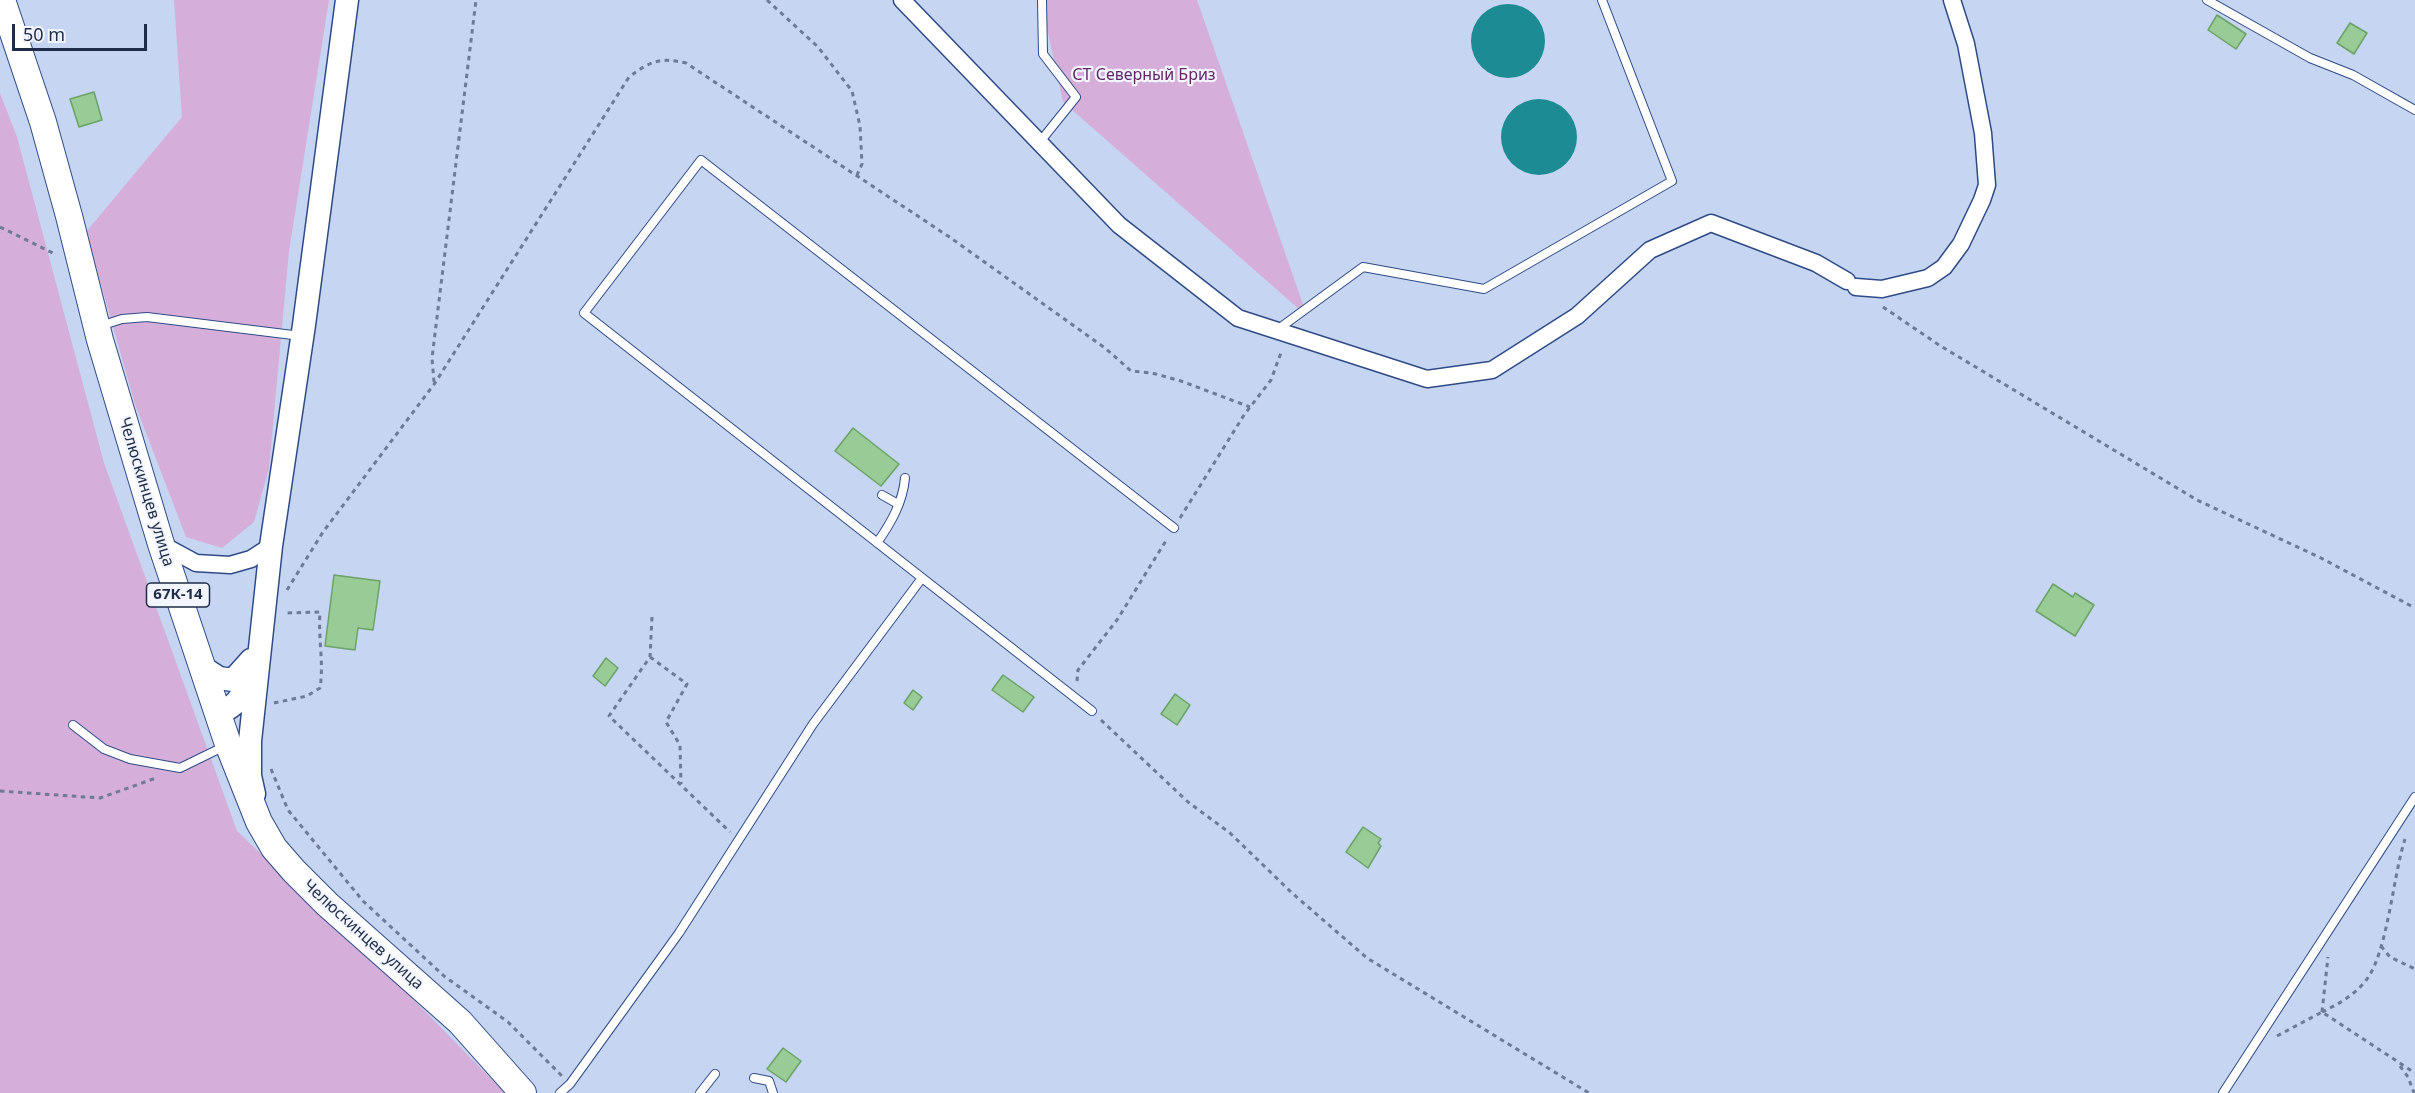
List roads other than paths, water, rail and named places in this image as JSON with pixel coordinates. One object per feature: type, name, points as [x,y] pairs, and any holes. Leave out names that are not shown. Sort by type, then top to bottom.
[{"type":"main road","name":"Челюскинцев улица","points":[[2,0],[43,122],[97,327],[161,544],[228,744],[259,822],[274,848],[294,871],[327,904],[460,1022],[523,1093]]},
{"type":"main road","points":[[259,822],[250,776],[250,741],[263,615],[347,0]]},
{"type":"main road","points":[[202,667],[219,678],[233,680],[247,667],[260,646]]},
{"type":"main road","points":[[218,714],[241,700],[260,646]]},
{"type":"street","points":[[902,0],[1119,225],[1238,318],[1427,379],[1492,370],[1577,316],[1650,250],[1711,223],[1816,263],[1852,284],[1882,290],[1928,278],[1944,267],[1961,244],[1982,201],[1987,185],[1983,133],[1966,44],[1953,0]]},
{"type":"street","points":[[161,544],[196,563],[230,565],[250,559],[271,546]]},
{"type":"lane","points":[[1039,143],[1076,97],[1043,54],[1042,0]]},
{"type":"lane","points":[[1282,332],[1363,267],[1484,289],[1672,181],[1602,0]]},
{"type":"lane","points":[[2207,0],[2310,58],[2353,75],[2415,110]]},
{"type":"lane","points":[[1092,711],[584,313],[701,160],[1174,528]]},
{"type":"lane","points":[[97,327],[122,319],[147,317],[302,336]]},
{"type":"lane","points":[[877,543],[893,519],[904,489],[905,478]]},
{"type":"lane","points":[[882,495],[898,504]]},
{"type":"lane","points":[[561,1093],[570,1084],[680,933],[813,724],[922,578]]},
{"type":"lane","points":[[73,724],[104,749],[130,759],[180,768],[228,744]]},
{"type":"lane","points":[[2223,1093],[2415,797]]},
{"type":"lane","points":[[700,1093],[715,1074]]},
{"type":"lane","points":[[754,1078],[769,1081],[772,1093]]},
{"type":"park label","name":"СТ Северный Бриз","points":[[1144,75]]}]
